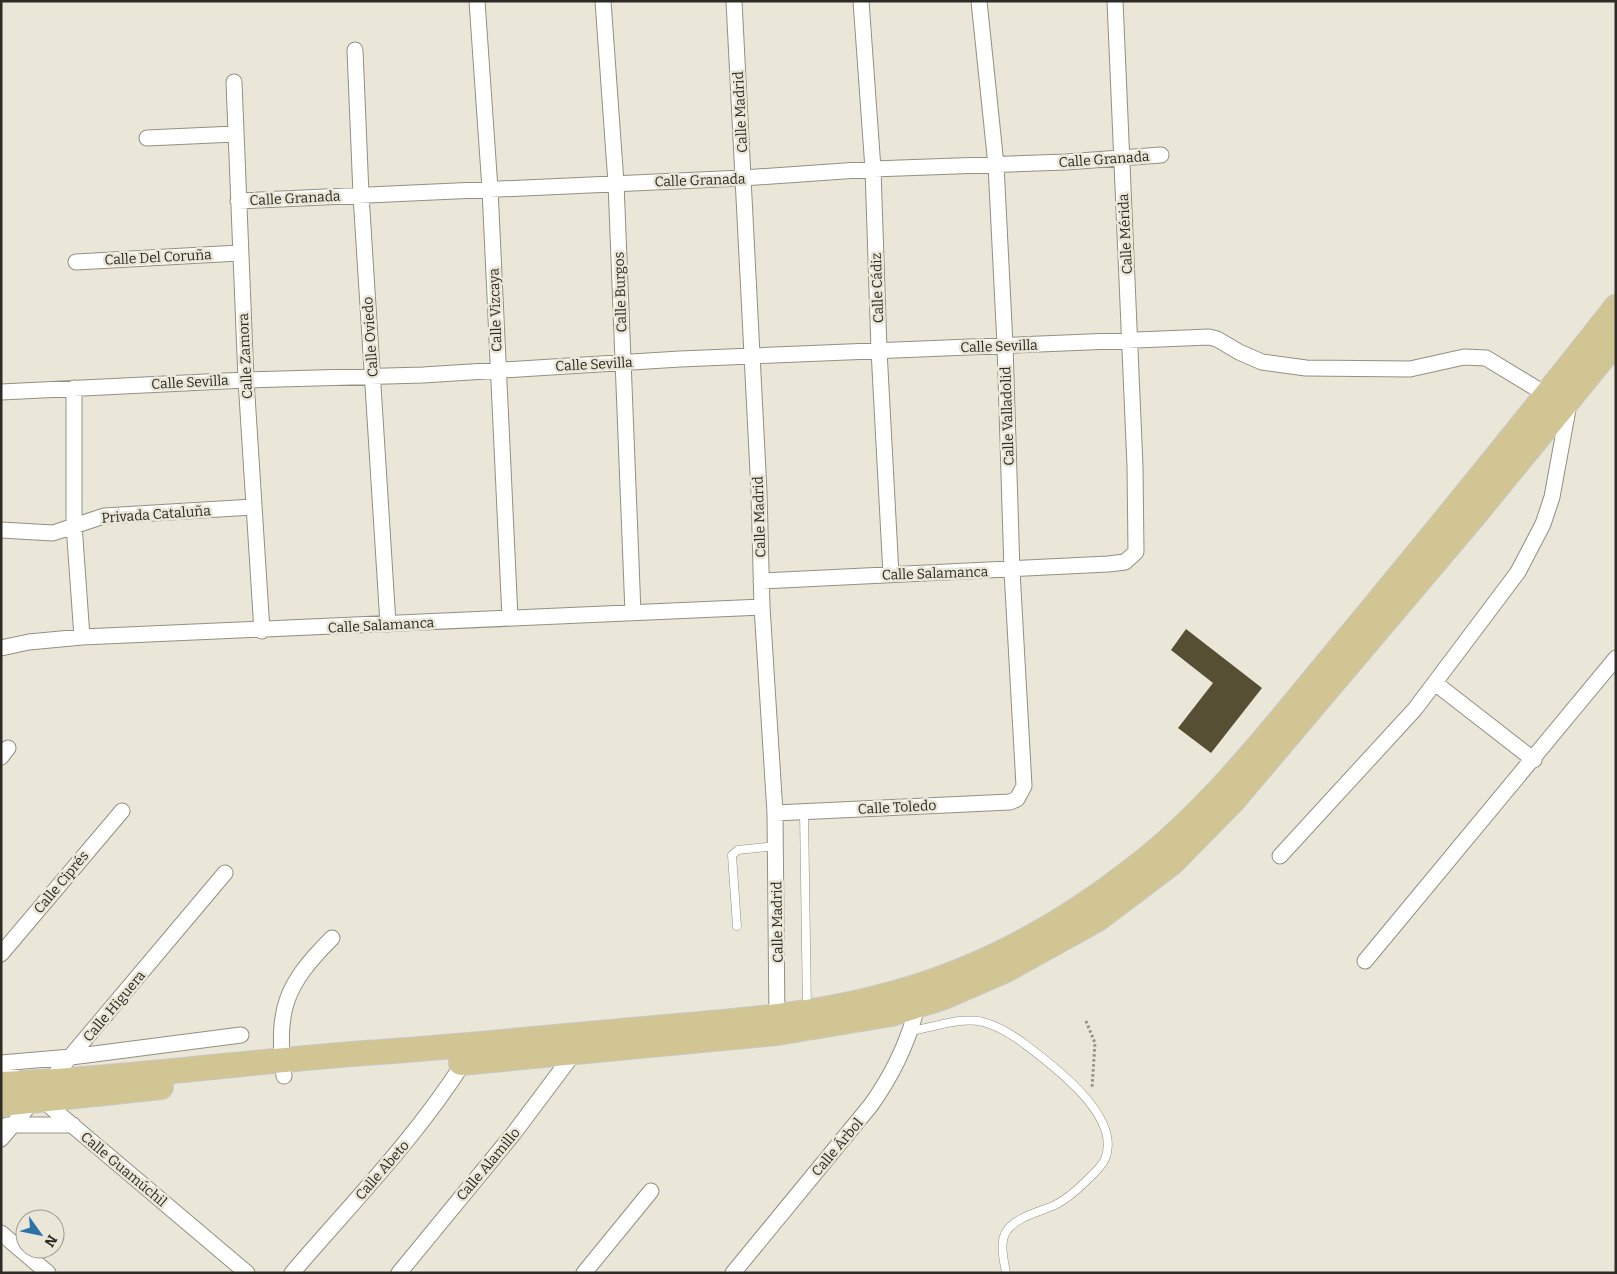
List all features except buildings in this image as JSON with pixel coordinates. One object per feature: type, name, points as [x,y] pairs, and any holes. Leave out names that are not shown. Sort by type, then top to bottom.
[{"type":"main road","points":[[283,1068],[464,1062],[574,1053],[778,1025],[807,1012],[885,996],[965,969],[1052,925],[1136,868],[1194,816],[1242,764],[1547,395],[1616,307]]},
{"type":"main road","points":[[1,1104],[31,1091],[195,1082],[283,1068],[474,1045],[860,1020],[918,1007],[1006,970],[1063,941],[1098,920],[1172,863],[1226,808],[1309,712],[1570,400],[1616,342]]},
{"type":"street","name":"Calle Vizcaya","points":[[476,1],[490,189],[510,618]]},
{"type":"street","name":"Calle Burgos","points":[[604,1],[616,183],[633,613]]},
{"type":"street","name":"Calle Madrid","points":[[734,1],[752,356],[762,607],[775,813],[778,1025]]},
{"type":"street","name":"Calle Cádiz","points":[[862,1],[873,169],[879,350],[891,575]]},
{"type":"street","name":"Calle Valladolid","points":[[980,1],[996,164],[1012,571],[1025,777],[1024,786],[1018,798]]},
{"type":"street","name":"Calle Mérida","points":[[1108,564],[1125,562],[1136,552],[1135,466],[1115,1]]},
{"type":"street","name":"Calle Oviedo","points":[[355,50],[361,195],[388,624]]},
{"type":"street","name":"Calle Zamora","points":[[234,82],[246,380],[262,631]]},
{"type":"street","points":[[148,138],[235,134]]},
{"type":"street","name":"Calle Granada","points":[[238,200],[743,178],[873,169],[1121,159],[1161,155]]},
{"type":"street","name":"Calle Del Coruña","points":[[76,262],[240,253]]},
{"type":"street","name":"Calle Sevilla","points":[[1,392],[372,376],[879,350],[1188,338],[1217,339],[1239,352],[1262,362],[1306,368],[1410,369],[1464,357],[1486,358],[1547,395]]},
{"type":"street","points":[[74,388],[74,526],[82,638]]},
{"type":"street","points":[[1280,856],[1392,735],[1435,683],[1518,572],[1532,548],[1552,497],[1570,400]]},
{"type":"street","name":"Privada Cataluña","points":[[1,530],[53,533],[104,516],[254,508]]},
{"type":"street","name":"Calle Salamanca","points":[[761,581],[1012,571],[1108,564]]},
{"type":"street","name":"Calle Salamanca","points":[[1,648],[29,642],[82,638],[762,607]]},
{"type":"street","points":[[1365,961],[1534,760],[1616,658]]},
{"type":"street","points":[[1435,683],[1534,760]]},
{"type":"street","name":"Calle Toledo","points":[[775,813],[1000,802],[1018,798]]},
{"type":"street","name":"Calle Ciprés","points":[[1,954],[122,811]]},
{"type":"street","name":"Calle Higuera","points":[[1,1139],[7,1125],[31,1091],[72,1056],[225,873]]},
{"type":"street","points":[[283,1068],[282,1022],[284,1004],[291,988],[308,962],[332,938]]},
{"type":"street","name":"Calle Árbol","points":[[733,1273],[891,1078],[911,1031],[918,1007]]},
{"type":"street","points":[[1,1064],[242,1035]]},
{"type":"street","name":"Calle Alamillo","points":[[399,1273],[514,1133],[574,1053]]},
{"type":"street","name":"Calle Abeto","points":[[292,1273],[414,1132],[439,1101],[464,1062]]},
{"type":"street","name":"Calle Guamúchil","points":[[1,1064],[248,1273]]},
{"type":"street","points":[[7,1125],[73,1125]]},
{"type":"street","points":[[584,1273],[651,1191]]},
{"type":"street","points":[[1,1233],[48,1273]]},
{"type":"lane","points":[[804,812],[807,1012]]},
{"type":"lane","points":[[737,926],[732,855],[738,850],[776,846]]},
{"type":"lane","points":[[911,1031],[967,1020],[988,1022],[1005,1030],[1026,1046],[1090,1101],[1102,1120],[1108,1138],[1105,1158],[1095,1172],[1073,1194],[1056,1205],[1016,1222],[1007,1230],[1002,1247],[1006,1273]]},
{"type":"path","points":[[1086,1021],[1095,1043],[1095,1078],[1090,1101]]}]
